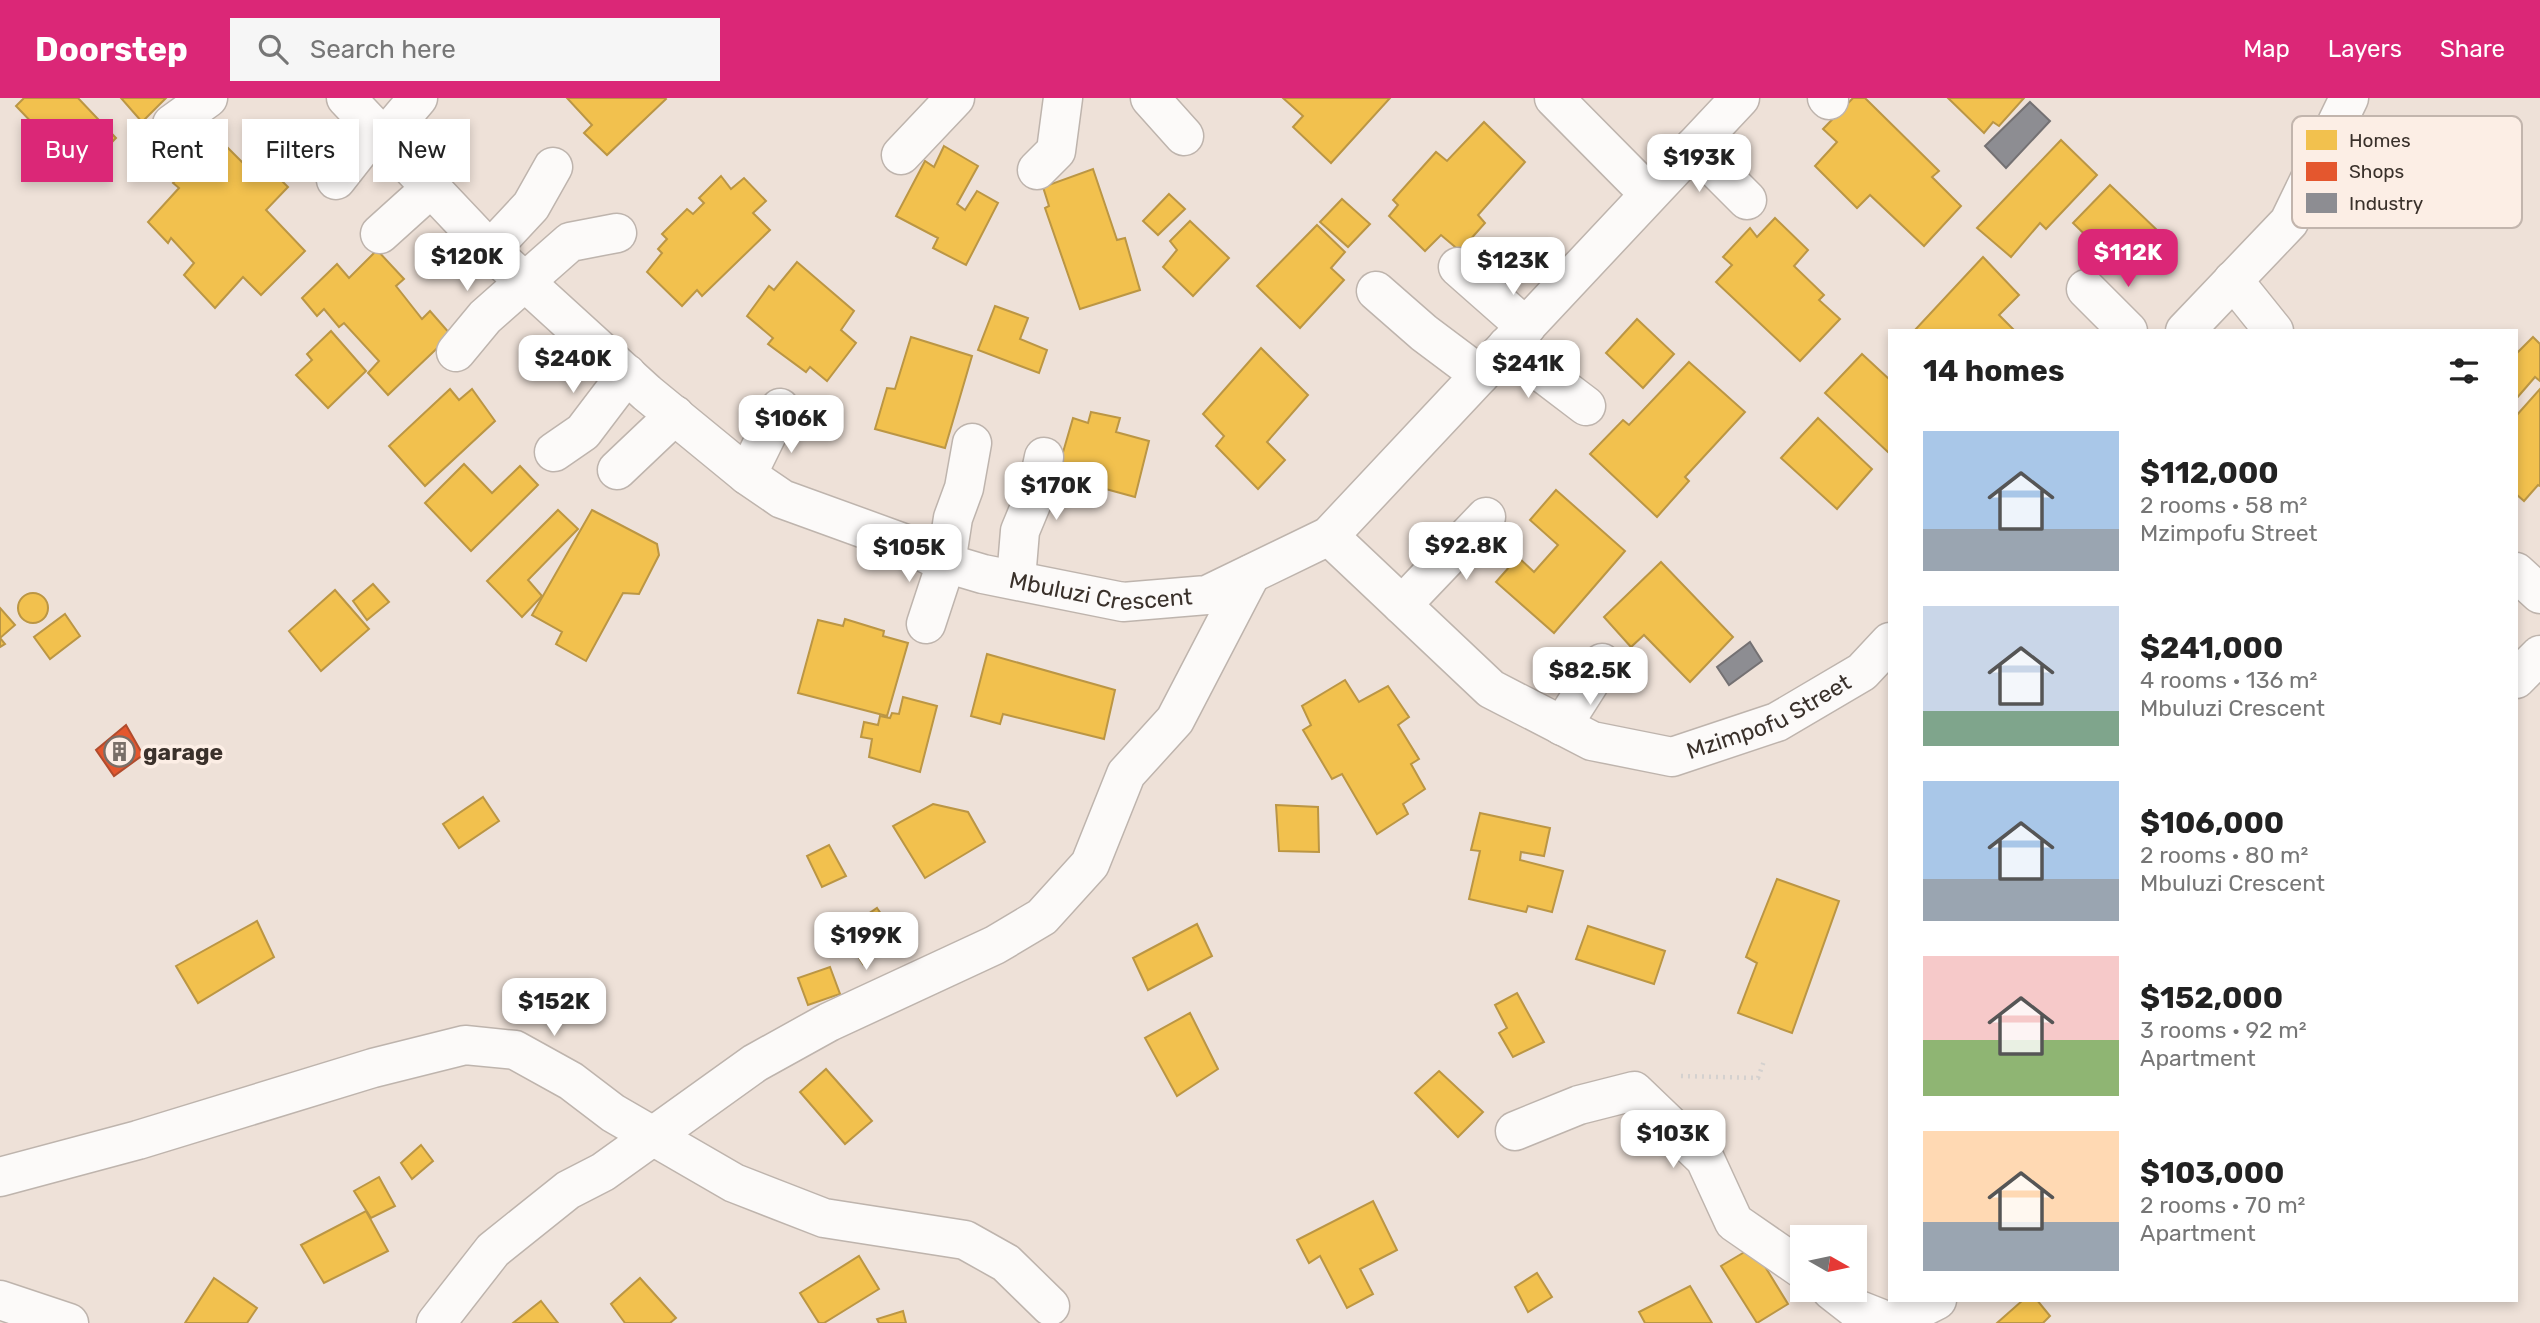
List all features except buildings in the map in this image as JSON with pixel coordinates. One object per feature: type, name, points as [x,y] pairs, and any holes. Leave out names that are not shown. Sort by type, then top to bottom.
[{"type":"street","points":[[179,119],[208,98]]},
{"type":"street","name":"Mbuluzi Crescent","points":[[346,98],[373,127]]},
{"type":"street","points":[[396,119],[418,98]]},
{"type":"street","points":[[901,155],[955,98]]},
{"type":"street","points":[[1037,170],[1056,151],[1063,98]]},
{"type":"street","points":[[1150,98],[1184,136]]},
{"type":"street","points":[[1554,98],[1649,194]]},
{"type":"street","name":"Mbuluzi Crescent","points":[[425,182],[490,250],[627,374],[747,475],[782,499],[906,544],[946,564],[1123,602],[1207,595],[1329,536],[1740,98]]},
{"type":"street","points":[[2340,116],[2349,98]]},
{"type":"street","points":[[359,155],[373,141]]},
{"type":"street","points":[[1694,147],[1746,200]]},
{"type":"street","points":[[490,250],[531,206],[553,167]]},
{"type":"street","points":[[380,234],[431,188]]},
{"type":"street","points":[[2187,329],[2288,222],[2292,214]]},
{"type":"street","points":[[456,352],[485,317],[570,242],[617,233]]},
{"type":"street","points":[[1458,267],[1516,337],[1586,406]]},
{"type":"street","points":[[2233,280],[2272,329]]},
{"type":"street","points":[[2086,289],[2126,329]]},
{"type":"street","points":[[1376,291],[1424,333],[1480,375]]},
{"type":"street","points":[[554,452],[583,432],[627,374]]},
{"type":"street","points":[[747,475],[780,408]]},
{"type":"street","points":[[617,470],[674,415]]},
{"type":"street","points":[[926,624],[946,564],[953,518],[964,488],[972,443]]},
{"type":"street","points":[[1016,579],[1020,531],[1037,490],[1044,457]]},
{"type":"street","points":[[1402,605],[1486,517]]},
{"type":"street","name":"Mzimpofu Street","points":[[1329,536],[1491,689],[1592,741],[1672,757],[1777,722],[1862,672],[1888,644]]},
{"type":"street","points":[[436,1323],[493,1250],[568,1190],[603,1172],[755,1063],[829,1022],[995,945],[1042,917],[1090,864],[1126,774],[1175,720],[1251,574]]},
{"type":"street","points":[[2518,574],[2540,594]]},
{"type":"street","points":[[2518,677],[2540,655]]},
{"type":"street","points":[[1562,726],[1602,663]]},
{"type":"street","points":[[0,1177],[138,1140],[373,1068],[465,1045],[515,1050],[570,1081],[613,1113],[734,1183],[824,1218],[965,1240],[1006,1263],[1050,1306]]},
{"type":"street","points":[[1515,1131],[1579,1105],[1634,1091],[1705,1159],[1734,1222],[1790,1261]]},
{"type":"street","points":[[0,1300],[69,1323]]},
{"type":"street","points":[[1846,1302],[1854,1308],[1892,1323],[1933,1302]]},
{"type":"path","points":[[1634,1091],[1672,1076],[1758,1077],[1764,1061]]},
{"type":"place","name":"garage","points":[[120,752]]}]
